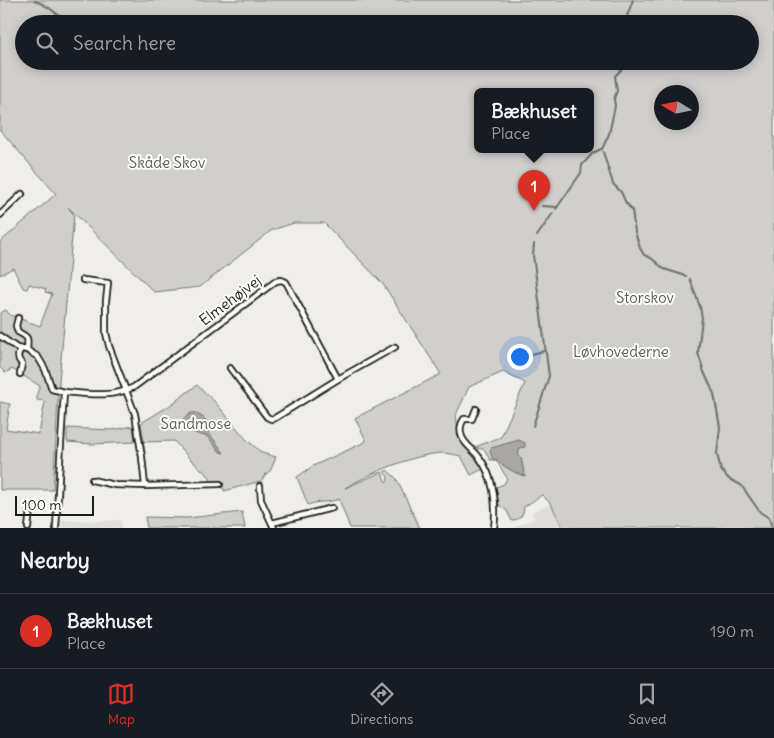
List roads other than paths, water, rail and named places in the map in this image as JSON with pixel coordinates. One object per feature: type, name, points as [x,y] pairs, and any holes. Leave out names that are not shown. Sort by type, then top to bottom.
[{"type":"street","points":[[0,215],[22,194]]},
{"type":"street","points":[[83,280],[108,283],[106,333],[109,346],[135,414],[145,486]]},
{"type":"street","name":"Elmehøjvej","points":[[64,392],[102,395],[126,391],[149,377],[248,301],[276,281],[281,280],[286,282],[338,379]]},
{"type":"street","points":[[18,318],[18,332],[26,335],[28,338],[27,350]]},
{"type":"street","points":[[0,336],[21,349],[27,350],[42,362],[52,389],[64,392],[56,528]]},
{"type":"street","points":[[230,368],[267,417],[271,419],[395,347]]},
{"type":"street","points":[[20,374],[22,364],[19,361],[18,354],[21,349]]},
{"type":"street","points":[[476,409],[472,419],[464,419],[460,425],[460,431],[464,442],[481,460],[492,486],[496,508],[494,528]]},
{"type":"street","points":[[92,480],[115,485],[145,486],[220,484]]},
{"type":"street","points":[[260,486],[261,500],[273,526],[332,508]]},
{"type":"street","points":[[28,528],[30,510]]},
{"type":"waterway","points":[[627,15],[633,0]]},
{"type":"waterway","points":[[35,1],[59,15]]},
{"type":"waterway","points":[[602,149],[609,134],[615,106],[614,99],[617,91],[615,76],[621,70]]},
{"type":"waterway","points":[[594,152],[601,149]]},
{"type":"waterway","points":[[603,152],[613,184],[621,192],[632,210],[635,232],[644,255],[651,258],[664,269],[686,276]]},
{"type":"waterway","points":[[556,209],[581,173],[582,165],[593,153]]},
{"type":"waterway","points":[[542,206],[557,207]]},
{"type":"waterway","points":[[537,236],[553,213]]},
{"type":"waterway","points":[[533,426],[549,376],[533,255],[534,244]]},
{"type":"waterway","points":[[690,279],[702,318],[698,353],[714,394],[720,427],[717,454],[721,470],[729,479],[741,485],[760,512],[769,518],[772,528]]},
{"type":"waterway","points":[[517,361],[527,355],[544,351]]},
{"type":"place","name":"Bækhuset","points":[[534,211]]},
{"type":"park label","name":"Skåde Skov","points":[[167,162]]},
{"type":"park label","name":"Storskov","points":[[645,297]]},
{"type":"park label","name":"Løvhovederne","points":[[621,351]]},
{"type":"park label","name":"Sandmose","points":[[196,423]]}]
